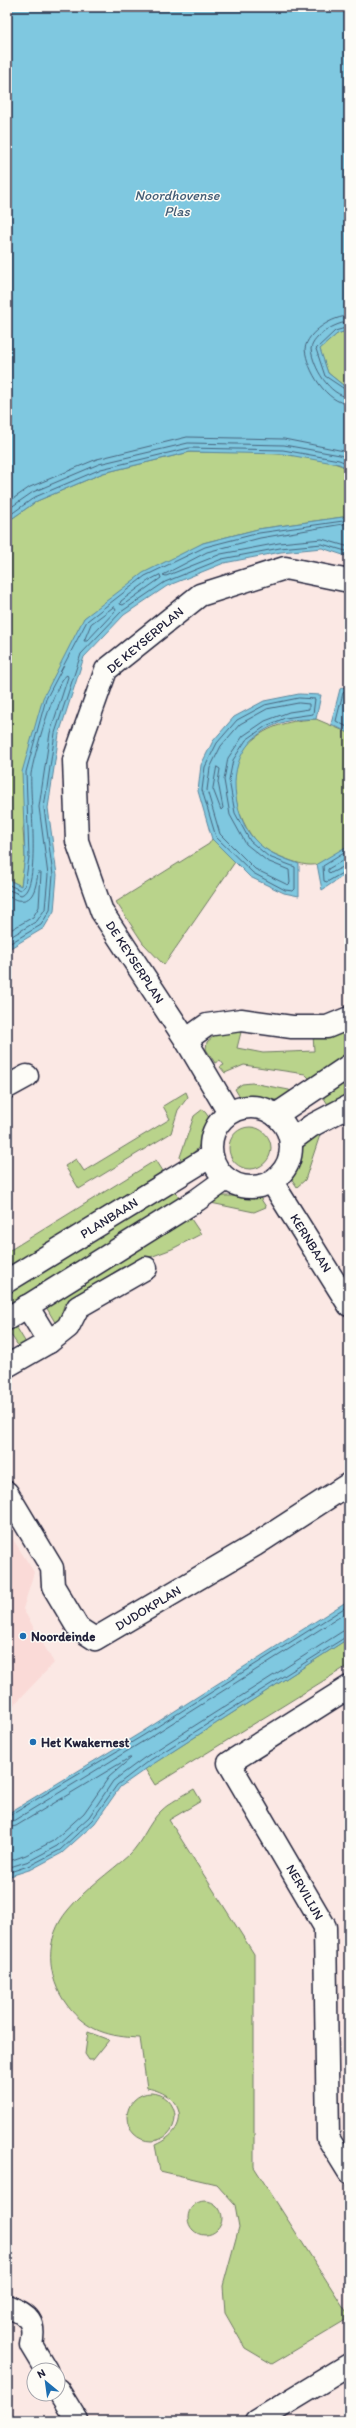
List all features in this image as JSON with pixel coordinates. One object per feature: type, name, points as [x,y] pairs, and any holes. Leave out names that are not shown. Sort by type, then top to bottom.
[{"type":"street","name":"DE KEYSERPLAN","points":[[228,1113],[186,1040],[102,912],[77,840],[74,760],[106,670],[200,595],[285,568],[349,581]]},
{"type":"street","points":[[186,1040],[207,1025],[241,1020],[292,1027],[327,1027],[349,1018]]},
{"type":"street","points":[[276,1114],[349,1066]]},
{"type":"street","points":[[7,1087],[27,1076]]},
{"type":"street","points":[[292,1140],[311,1126],[349,1106]]},
{"type":"street","points":[[244,1107],[261,1107],[276,1114],[286,1126],[292,1140],[291,1156],[284,1171],[272,1182],[251,1187],[241,1187],[226,1179],[216,1169],[211,1156],[210,1144],[213,1132],[220,1121],[228,1113],[244,1107]]},
{"type":"street","name":"PLANBAAN","points":[[7,1281],[211,1156]]},
{"type":"street","points":[[7,1319],[197,1200],[226,1179]]},
{"type":"street","name":"KERNBAAN","points":[[272,1182],[349,1305]]},
{"type":"street","points":[[7,1366],[49,1342],[68,1327],[78,1307],[146,1268]]},
{"type":"street","points":[[27,1306],[49,1342]]},
{"type":"street","name":"DUDOKPLAN","points":[[7,1493],[52,1568],[53,1586],[78,1628],[95,1639],[255,1544],[349,1484]]},
{"type":"street","name":"NERVILIJN","points":[[349,1687],[228,1763],[325,1927],[328,2138],[349,2172]]},
{"type":"street","points":[[7,2306],[21,2312],[30,2319],[34,2332],[30,2345],[41,2362]]},
{"type":"street","points":[[257,2421],[349,2365]]},
{"type":"street","points":[[65,2402],[77,2421]]},
{"type":"shaded area","name":"Noordeinde","points":[[7,1530],[34,1572],[23,1609],[54,1663],[7,1712]]},
{"type":"green space","points":[[349,330],[349,390],[328,373],[319,349],[337,334]]},
{"type":"green space","points":[[190,452],[271,453],[314,458],[333,463],[349,469],[349,511],[343,517],[258,529],[203,543],[84,618],[23,829],[25,857],[21,886],[7,879],[7,522],[37,501],[103,473]]},
{"type":"green space","points":[[316,719],[349,733],[349,845],[318,864],[307,865],[279,856],[256,842],[241,816],[234,790],[234,777],[236,765],[241,753],[256,737],[272,728],[289,722]]},
{"type":"green space","points":[[212,839],[235,862],[164,965],[143,943],[116,902],[209,844]]},
{"type":"green space","points":[[349,1027],[349,1051],[311,1080],[305,1074],[244,1065],[225,1073],[220,1067],[224,1065],[220,1060],[215,1063],[206,1049],[207,1042],[214,1036],[212,1032],[227,1030],[241,1032],[237,1048],[263,1053],[314,1051],[313,1035]]},
{"type":"green space","points":[[349,1074],[349,1097],[329,1106],[322,1095]]},
{"type":"green space","points":[[252,1083],[289,1090],[295,1094],[279,1100],[241,1099],[235,1089],[242,1084]]},
{"type":"green space","points":[[186,1092],[188,1097],[178,1110],[171,1133],[79,1189],[65,1166],[76,1159],[84,1171],[170,1119],[163,1106]]},
{"type":"green space","points":[[203,1109],[210,1119],[198,1148],[182,1163],[180,1157],[194,1116]]},
{"type":"green space","points":[[246,1127],[254,1127],[262,1130],[268,1136],[271,1148],[268,1160],[262,1166],[254,1169],[246,1169],[238,1166],[232,1160],[229,1152],[229,1144],[232,1136],[238,1130]]},
{"type":"green space","points":[[318,1130],[320,1135],[305,1180],[297,1187],[291,1178],[303,1145]]},
{"type":"green space","points":[[156,1160],[163,1171],[7,1268],[7,1252]]},
{"type":"green space","points":[[172,1187],[181,1201],[7,1309],[7,1289]]},
{"type":"green space","points":[[217,1196],[259,1196],[266,1207],[254,1212],[206,1202]]},
{"type":"green space","points":[[189,1216],[201,1234],[172,1249],[121,1268],[64,1305],[60,1320],[56,1324],[45,1305]]},
{"type":"green space","points":[[14,1323],[26,1343],[19,1347],[11,1335],[7,1337],[7,1328]]},
{"type":"green space","points":[[349,1638],[349,1665],[155,1785],[145,1769]]},
{"type":"green space","points":[[194,1789],[201,1801],[169,1820],[254,1954],[254,2167],[346,2311],[349,2310],[349,2318],[272,2364],[245,2348],[225,2313],[223,2286],[239,2227],[235,2205],[216,2184],[160,2171],[155,2145],[167,2138],[175,2130],[179,2122],[179,2113],[176,2105],[169,2098],[160,2092],[147,2088],[140,2038],[109,2034],[99,2031],[82,2021],[74,2014],[60,1994],[52,1970],[52,1945],[55,1933],[60,1921],[68,1910],[89,1888],[134,1850],[152,1821],[161,1811],[172,1802]]},
{"type":"green space","points":[[88,2032],[109,2040],[93,2060],[89,2060],[85,2054]]},
{"type":"green space","points":[[146,2093],[156,2093],[168,2100],[175,2112],[175,2122],[168,2134],[156,2141],[146,2141],[138,2137],[131,2130],[127,2122],[127,2112],[131,2104],[138,2097]]},
{"type":"green space","points":[[205,2201],[217,2206],[222,2218],[217,2230],[205,2235],[193,2230],[188,2218],[193,2206]]},
{"type":"water","name":"Noordhovense Plas","points":[[7,7],[349,7],[349,330],[337,334],[320,349],[328,373],[349,390],[349,469],[339,464],[283,454],[190,452],[103,473],[37,501],[7,522]]},
{"type":"water","points":[[349,511],[349,557],[322,548],[281,552],[224,563],[167,586],[124,615],[84,657],[59,734],[48,808],[57,875],[54,911],[44,928],[7,950],[7,879],[21,886],[25,857],[22,772],[43,698],[84,618],[143,573],[203,543],[258,529],[343,517]]},
{"type":"water","points":[[349,685],[349,733],[331,724],[340,689]]},
{"type":"water","points":[[299,694],[321,695],[316,719],[292,720],[265,730],[246,747],[236,770],[235,783],[238,808],[244,825],[250,835],[269,851],[299,864],[299,896],[284,893],[250,877],[212,839],[198,791],[201,765],[213,741],[234,717],[264,701]]},
{"type":"water","points":[[349,845],[349,872],[322,890],[317,864]]},
{"type":"water","points":[[349,1600],[349,1638],[150,1766],[120,1787],[95,1823],[62,1853],[32,1869],[7,1877],[7,1814],[142,1732]]},
{"type":"place","name":"Noordeinde","points":[[23,1636]]},
{"type":"place","name":"Het Kwakernest","points":[[33,1742]]}]
